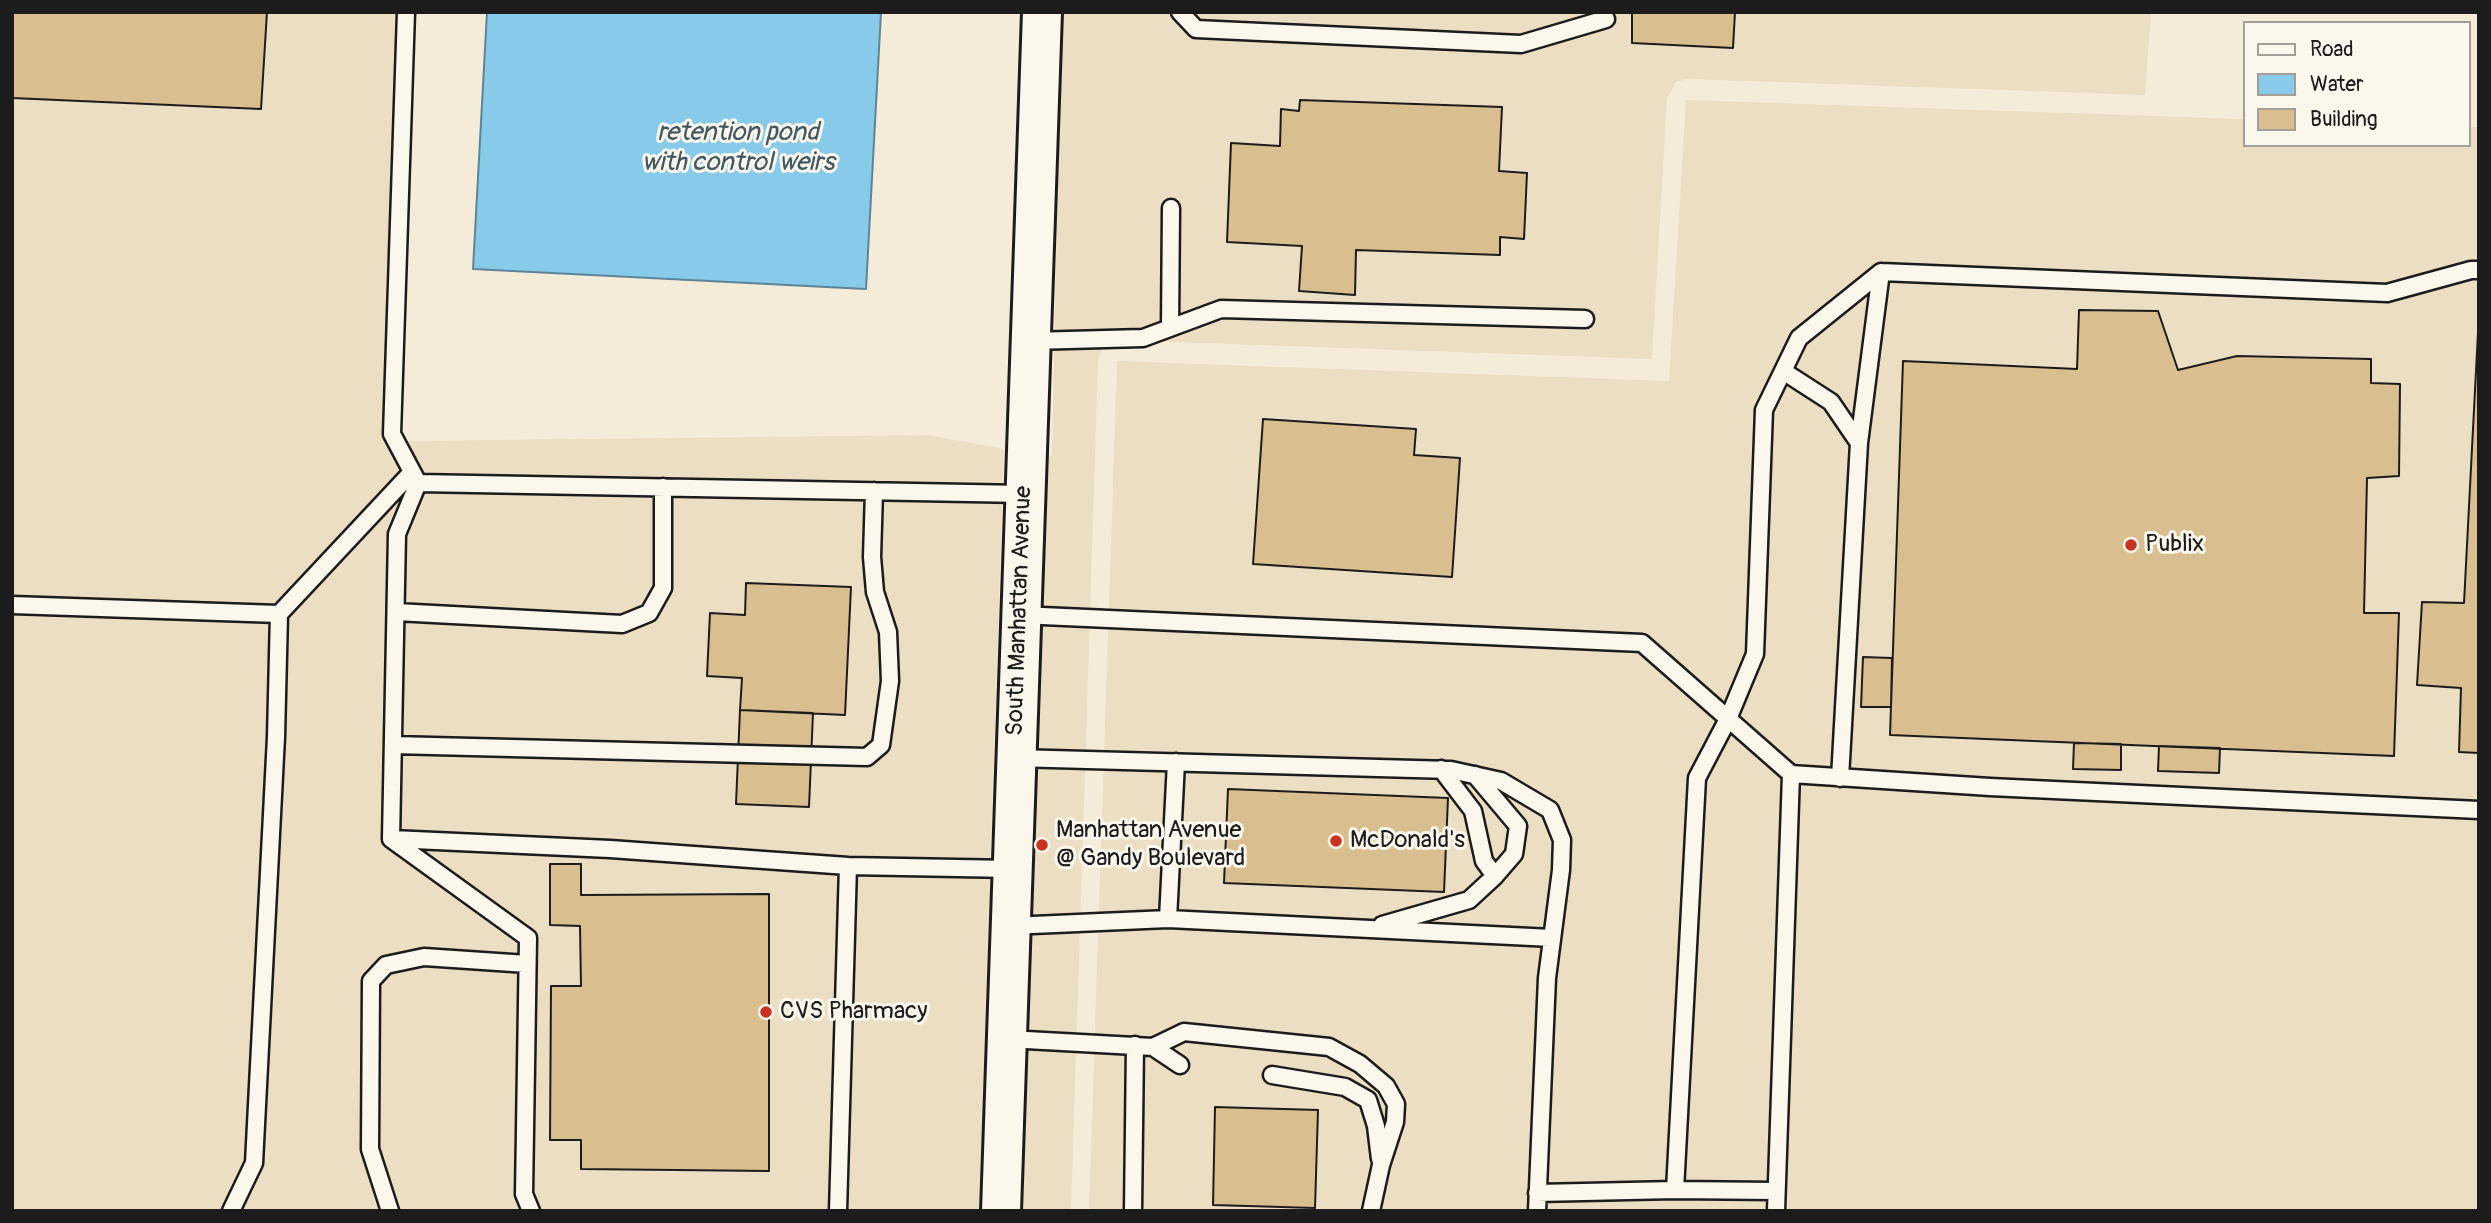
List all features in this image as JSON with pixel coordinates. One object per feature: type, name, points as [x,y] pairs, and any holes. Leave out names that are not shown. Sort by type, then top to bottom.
[{"type":"main road","name":"South Manhattan Avenue","points":[[1001,1211],[1042,12]]},
{"type":"lane","points":[[391,839],[397,534],[415,477],[392,434],[406,12]]},
{"type":"lane","points":[[1180,12],[1196,29],[1521,44],[1606,19]]},
{"type":"lane","points":[[1170,328],[1171,208]]},
{"type":"lane","points":[[1675,1190],[1697,778],[1728,719],[1755,654],[1765,410],[1799,338],[1881,272],[2387,293],[2479,270]]},
{"type":"lane","points":[[1840,778],[1859,443],[1881,272]]},
{"type":"lane","points":[[1029,341],[1143,338],[1221,309],[1585,319]]},
{"type":"lane","points":[[1783,371],[1832,402],[1859,443]]},
{"type":"lane","points":[[231,1211],[254,1163],[276,737],[279,614],[415,477],[663,487],[1024,494]]},
{"type":"lane","points":[[396,611],[622,624],[649,613],[663,588],[663,487]]},
{"type":"lane","points":[[393,745],[867,757],[881,745],[890,681],[888,632],[875,592],[872,556],[874,491]]},
{"type":"lane","points":[[12,605],[279,614]]},
{"type":"lane","points":[[1020,615],[1642,643],[1791,774],[2479,810]]},
{"type":"lane","points":[[1016,758],[1441,769],[1501,781],[1550,810],[1562,840],[1561,870],[1547,978],[1537,1211]]},
{"type":"lane","points":[[1168,919],[1176,762]]},
{"type":"lane","points":[[1441,769],[1474,811],[1483,861],[1496,876]]},
{"type":"lane","points":[[1776,1211],[1791,774]]},
{"type":"lane","points":[[1370,929],[1469,900],[1496,876],[1514,853],[1518,825],[1475,775]]},
{"type":"lane","points":[[391,839],[611,849],[848,866],[1012,869]]},
{"type":"lane","points":[[391,839],[527,938],[524,1194],[531,1211]]},
{"type":"lane","points":[[838,1211],[848,866]]},
{"type":"lane","points":[[1010,926],[1168,919],[1552,938]]},
{"type":"lane","points":[[390,1211],[370,1149],[371,981],[386,965],[424,957],[527,964]]},
{"type":"lane","points":[[1153,1047],[1184,1032],[1329,1047],[1360,1064],[1386,1086],[1396,1104],[1395,1122],[1381,1165],[1371,1211]]},
{"type":"lane","points":[[1006,1039],[1153,1047],[1180,1065]]},
{"type":"lane","points":[[1133,1211],[1135,1045]]},
{"type":"lane","points":[[1272,1075],[1345,1087],[1368,1101],[1376,1126],[1381,1165]]},
{"type":"lane","points":[[1537,1194],[1675,1190],[1776,1191]]},
{"type":"shaded area","points":[[12,12],[400,12],[403,441],[928,435],[1004,449],[979,1211],[12,1211]]},
{"type":"shaded area","points":[[1061,12],[2151,12],[2145,95],[1687,79],[1676,82],[1667,98],[1652,359],[1117,340],[1106,343],[1098,361],[1071,1211],[1022,1211],[1047,456],[1052,456]]},
{"type":"shaded area","points":[[1686,100],[2242,119],[2242,147],[2470,147],[2470,127],[2479,127],[2479,1211],[1089,1211],[1117,361],[1669,381]]},
{"type":"water","name":"retention pond with control weirs","points":[[487,12],[881,12],[866,289],[473,269]]},
{"type":"building","points":[[12,12],[267,12],[261,109],[12,98]]},
{"type":"building","points":[[1632,12],[1735,12],[1733,48],[1632,43]]},
{"type":"building","points":[[1300,100],[1502,107],[1499,171],[1527,173],[1524,239],[1500,237],[1500,255],[1356,250],[1355,295],[1299,291],[1302,246],[1227,242],[1231,143],[1280,146],[1281,109],[1299,111]]},
{"type":"building","name":"Publix","points":[[2079,310],[2158,311],[2178,370],[2237,356],[2371,359],[2371,383],[2400,384],[2399,476],[2367,478],[2364,613],[2399,613],[2394,756],[1890,735],[1903,361],[2077,369]]},
{"type":"building","points":[[2479,313],[2479,753],[2459,752],[2461,688],[2417,685],[2422,602],[2464,603]]},
{"type":"building","points":[[1263,419],[1416,429],[1414,455],[1460,458],[1452,577],[1253,564]]},
{"type":"building","points":[[746,583],[851,587],[845,715],[740,710],[742,678],[707,676],[710,613],[745,615]]},
{"type":"building","points":[[1863,657],[1892,658],[1891,707],[1861,707]]},
{"type":"building","points":[[740,710],[813,713],[809,807],[736,804]]},
{"type":"building","points":[[2074,743],[2121,744],[2121,770],[2073,769]]},
{"type":"building","points":[[2159,746],[2220,748],[2219,773],[2158,771]]},
{"type":"building","name":"McDonald's","points":[[1228,789],[1448,798],[1444,892],[1224,883]]},
{"type":"building","name":"CVS Pharmacy","points":[[550,864],[581,864],[581,895],[769,894],[769,1171],[581,1169],[581,1140],[550,1140],[551,986],[581,986],[580,926],[550,925]]},
{"type":"building","points":[[1215,1107],[1318,1110],[1315,1208],[1213,1205]]},
{"type":"place","name":"Publix","points":[[2131,545]]},
{"type":"place","name":"McDonald's","points":[[1336,841]]},
{"type":"place","name":"Manhattan Avenue @ Gandy Boulevard","points":[[1042,845]]},
{"type":"place","name":"CVS Pharmacy","points":[[766,1012]]}]
